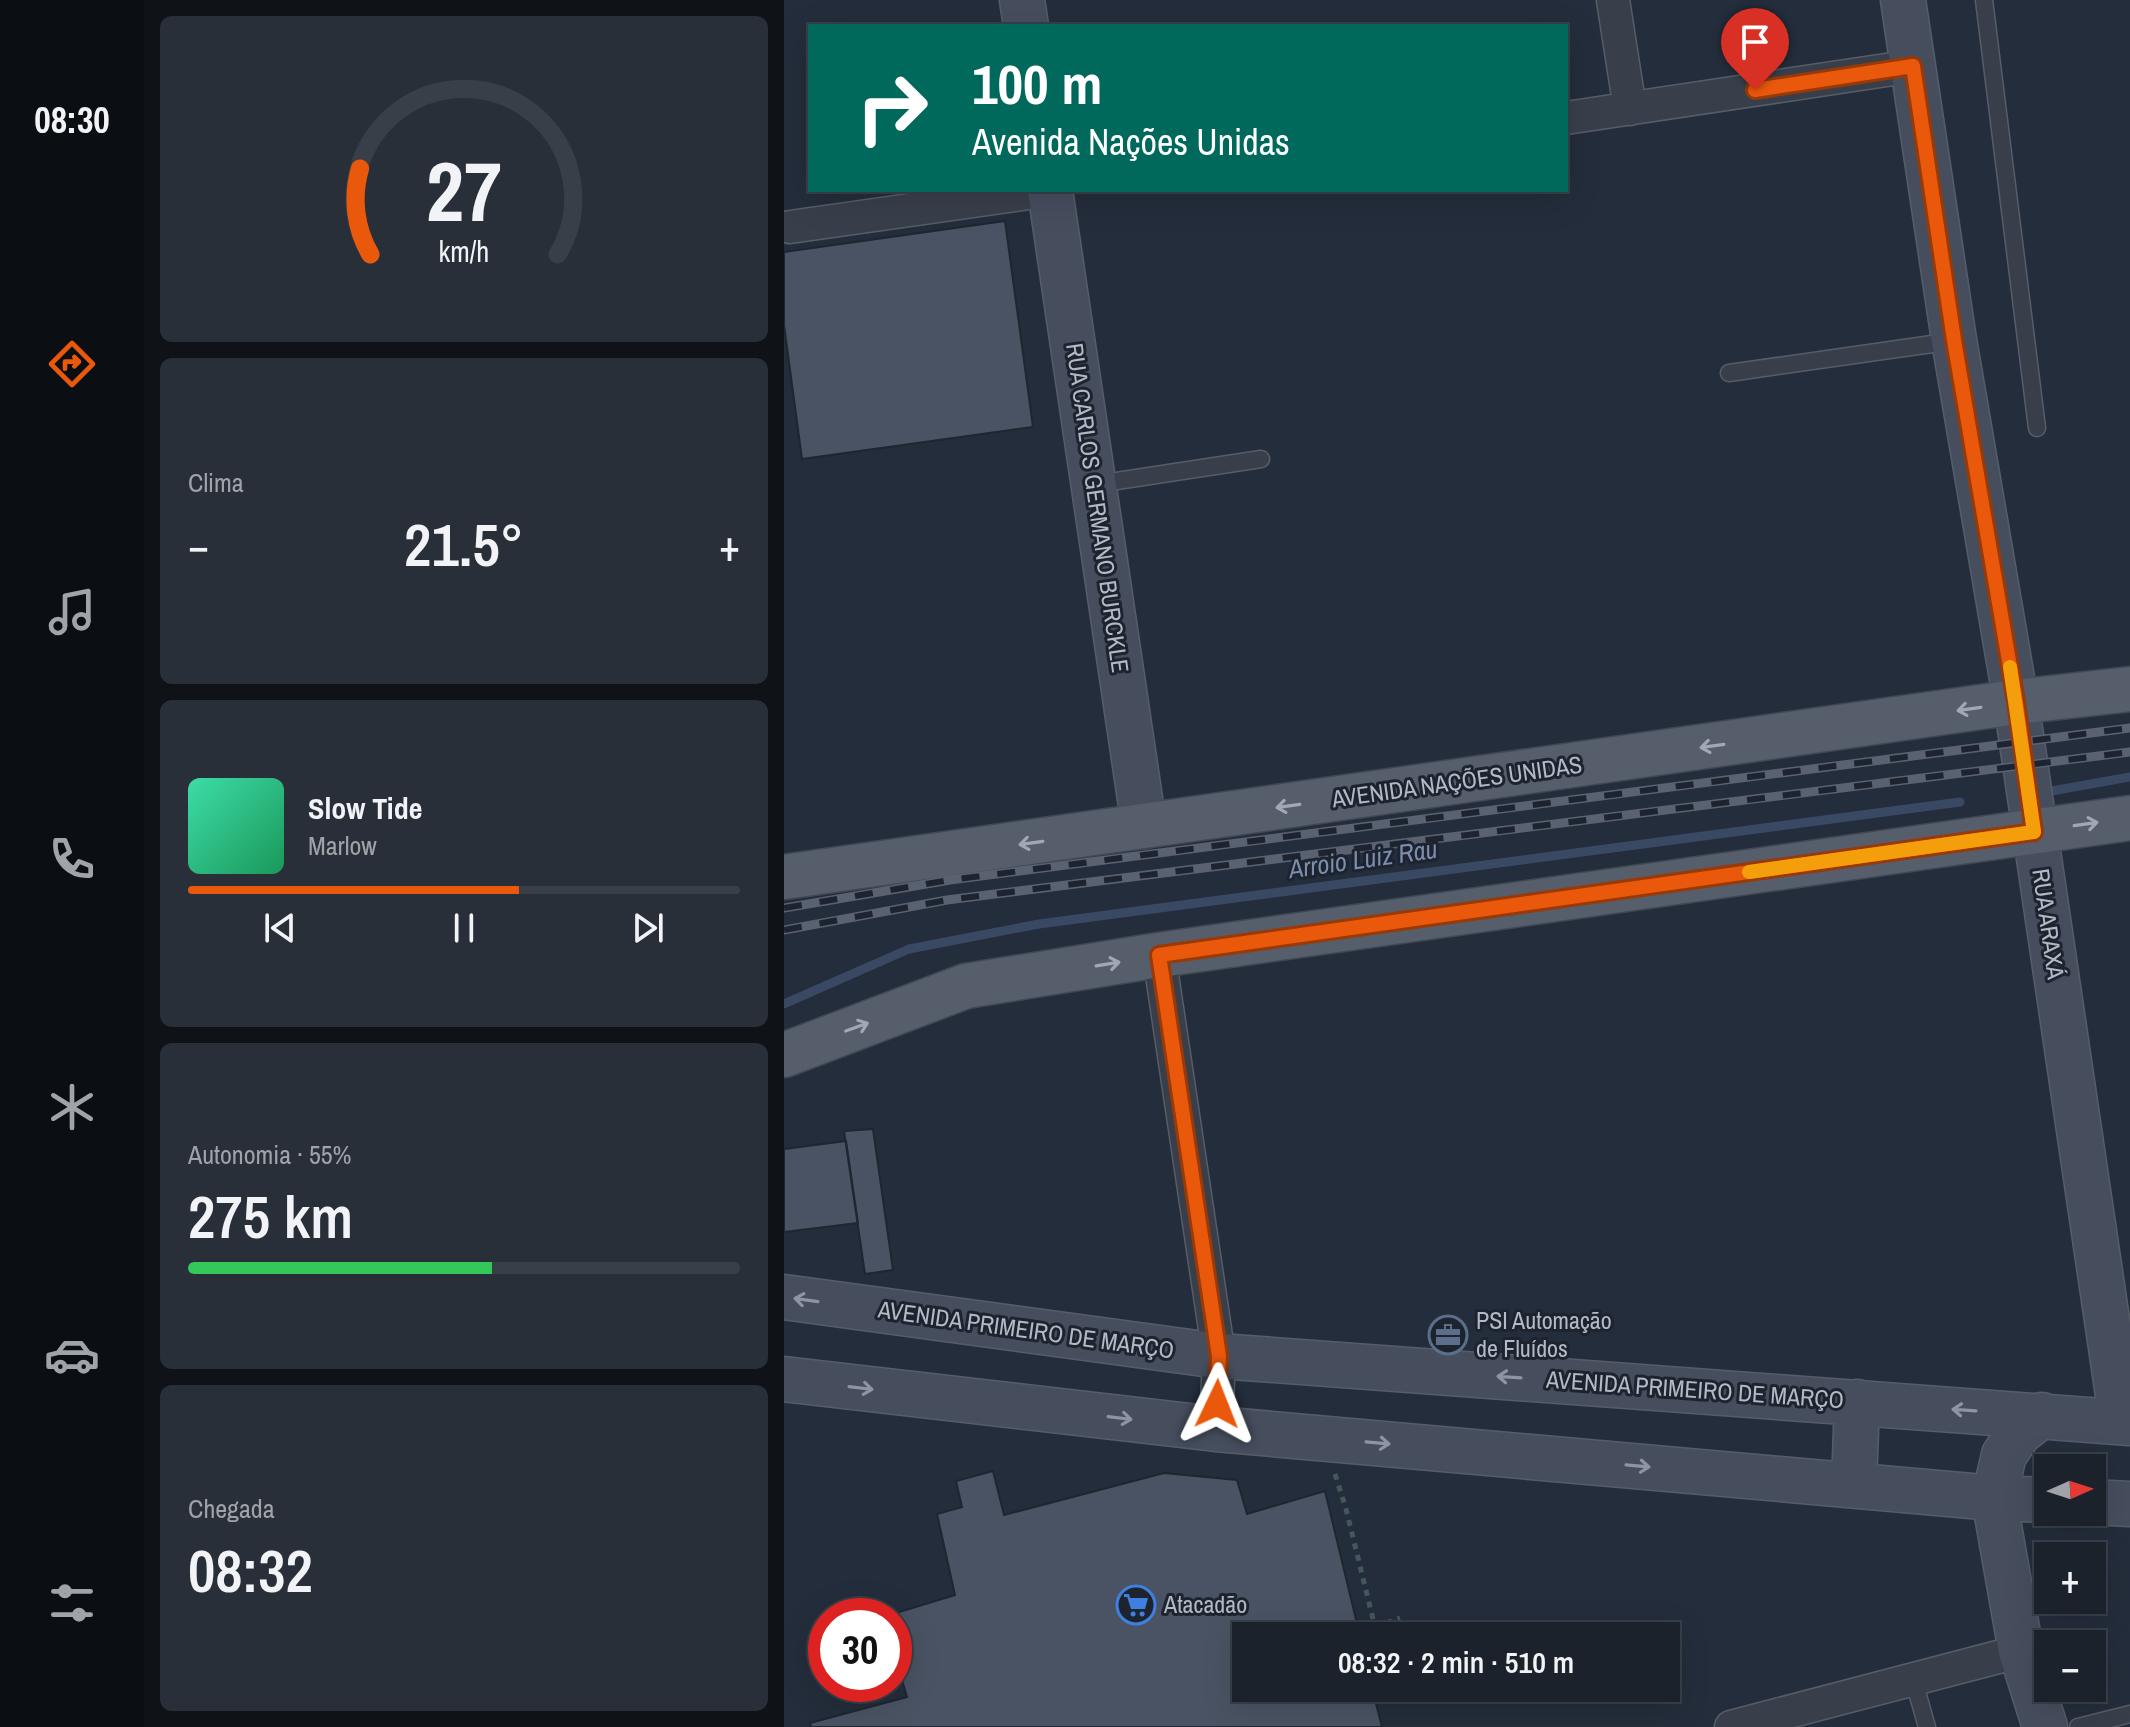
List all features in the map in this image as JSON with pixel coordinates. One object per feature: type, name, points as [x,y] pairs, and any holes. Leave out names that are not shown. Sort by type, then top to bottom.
[{"type":"main road","points":[[1022,0],[1026,24]]},
{"type":"main road","name":"RUA ARAXÁ","points":[[1903,0],[1954,340],[2016,702],[2126,1422]]},
{"type":"main road","name":"RUA CARLOS GERMANO BURCKLE","points":[[1050,192],[1144,826]]},
{"type":"main road","name":"AVENIDA NAÇÕES UNIDAS","points":[[784,877],[2016,702],[2130,689]]},
{"type":"main road","points":[[784,1055],[966,986],[1159,955],[2130,818]]},
{"type":"main road","name":"AVENIDA PRIMEIRO DE MARÇO","points":[[784,1297],[1219,1356],[2126,1422]]},
{"type":"main road","points":[[784,1379],[1216,1429],[2034,1499]]},
{"type":"main road","points":[[1854,1485],[1857,1402]]},
{"type":"main road","points":[[2042,1415],[2019,1433],[2004,1455],[1994,1498],[2021,1651],[2045,1727]]},
{"type":"main road","points":[[2106,1503],[2130,1504]]},
{"type":"street","points":[[1613,0],[1630,109]]},
{"type":"street","points":[[1568,118],[1913,66]]},
{"type":"street","points":[[790,227],[1036,192]]},
{"type":"street","points":[[1159,955],[1219,1356],[1216,1429]]},
{"type":"street","points":[[1731,1727],[2021,1651]]},
{"type":"lane","points":[[1984,0],[2037,428]]},
{"type":"lane","points":[[1729,373],[1954,340]]},
{"type":"lane","points":[[1093,484],[1261,459]]},
{"type":"lane","points":[[1913,1678],[1927,1727]]},
{"type":"lane","points":[[2078,1727],[2130,1714]]},
{"type":"path","points":[[1324,1438],[1346,1509],[1374,1622]]},
{"type":"path","points":[[1389,1622],[1400,1618]]},
{"type":"building","points":[[1005,221],[1033,427],[802,459],[784,325],[784,252]]},
{"type":"building","points":[[873,1129],[893,1270],[865,1274],[844,1131]]},
{"type":"building","points":[[846,1141],[858,1223],[784,1232],[784,1149]]},
{"type":"building","name":"Atacadão","points":[[993,1471],[1004,1515],[1164,1473],[1237,1480],[1247,1514],[1325,1491],[1357,1622],[1232,1622],[1232,1702],[1376,1702],[1382,1727],[811,1727],[810,1723],[888,1702],[912,1702],[912,1608],[955,1595],[937,1514],[962,1507],[956,1481]]},
{"type":"waterway","name":"Arroio Luiz Rau","points":[[2046,792],[2130,777]]},
{"type":"waterway","name":"Arroio Luiz Rau","points":[[784,1004],[909,949],[1039,924],[1960,802]]},
{"type":"railway","points":[[784,908],[950,880],[2130,728]]},
{"type":"railway","points":[[784,930],[947,900],[2130,752]]},
{"type":"slow traffic","points":[[1749,872],[2034,832],[2010,667]]},
{"type":"place","name":"PSI Automação de Fluídos","points":[[1448,1335]]},
{"type":"place","name":"Atacadão","points":[[1136,1605]]},
{"type":"route","points":[[1217,1404],[1219,1356],[1159,955],[2034,832],[2016,702],[1954,340],[1913,66],[1755,90]]}]
